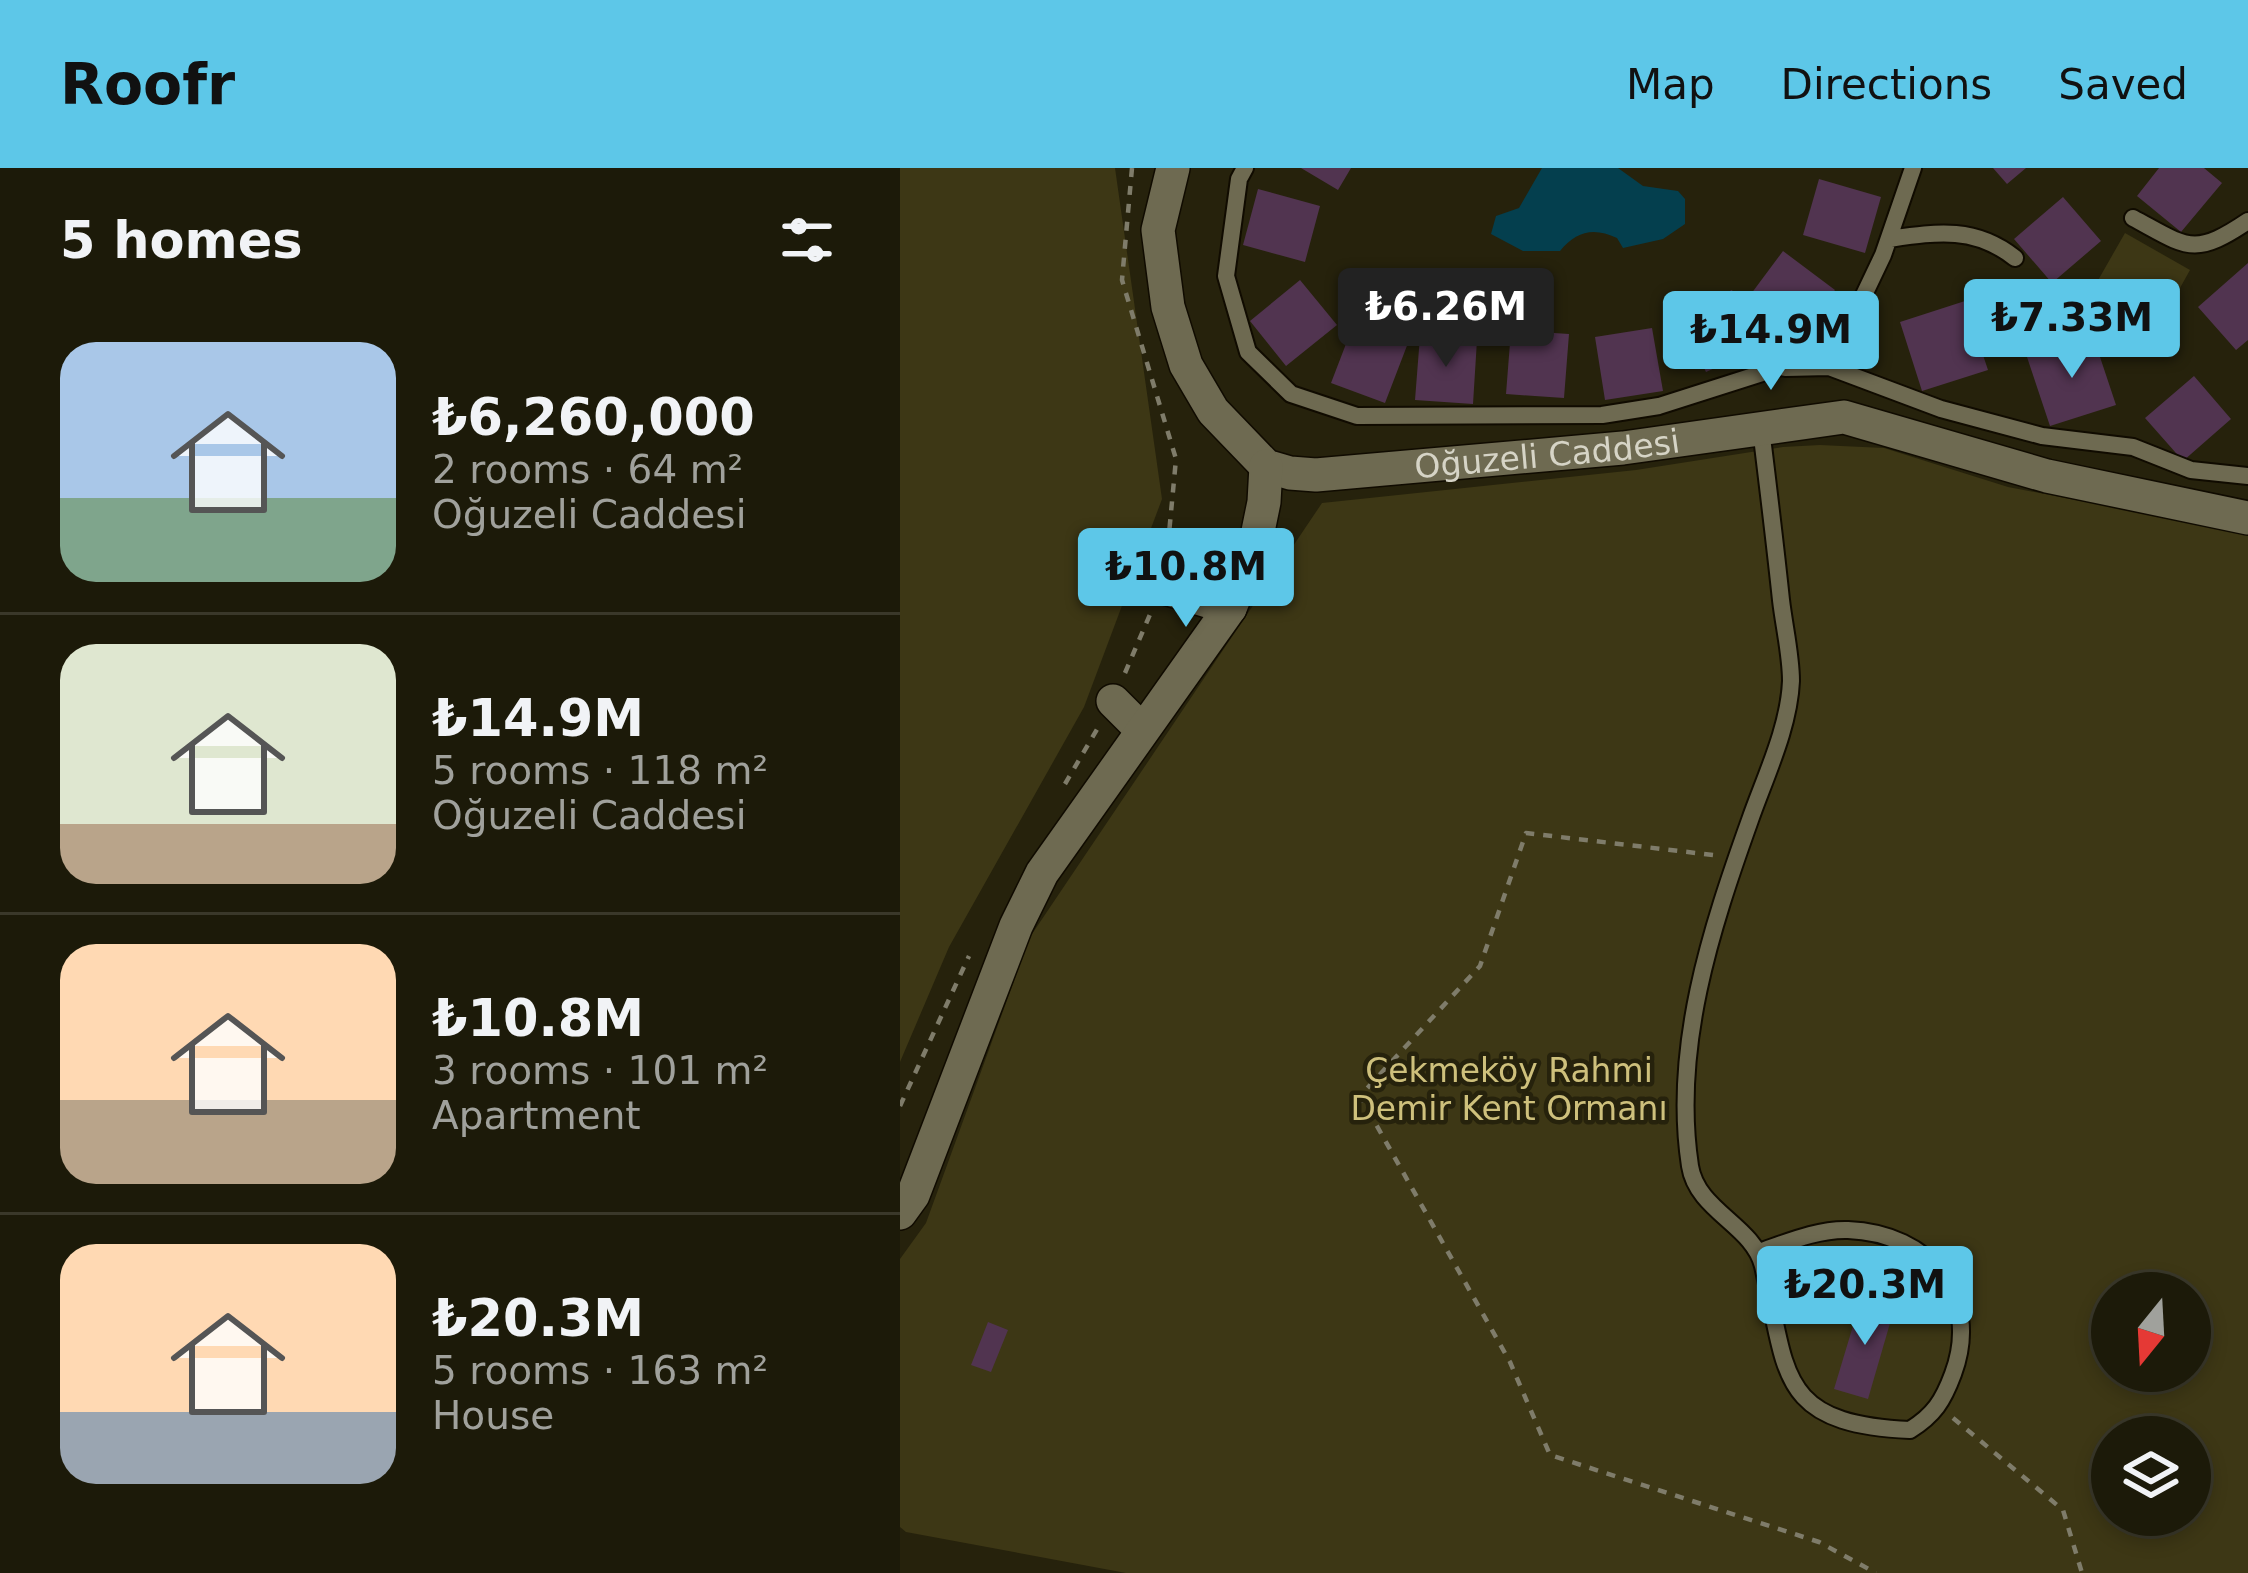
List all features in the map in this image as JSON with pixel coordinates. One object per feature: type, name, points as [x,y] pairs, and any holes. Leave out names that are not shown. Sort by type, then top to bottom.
[{"type":"street","points":[[900,1213],[913,1195],[1016,926],[1029,871],[1142,730],[1230,608],[1255,546],[1266,466],[1213,411],[1186,364],[1168,307],[1158,230],[1173,168]]},
{"type":"street","name":"Oğuzeli Caddesi","points":[[1266,466],[1316,475],[1623,448],[1844,417],[2047,476],[2248,518]]},
{"type":"street","points":[[1162,586],[1230,608]]},
{"type":"street","points":[[1113,701],[1142,730]]},
{"type":"lane","points":[[1245,168],[1238,179],[1226,276],[1248,352],[1291,394],[1357,416],[1602,415],[1659,406],[1778,368],[1843,339],[1888,239],[1913,168]]},
{"type":"lane","points":[[2133,218],[2184,246],[2201,246],[2248,221]]},
{"type":"lane","points":[[1888,239],[1954,233],[1993,241],[2015,258]]},
{"type":"lane","points":[[1778,368],[1828,367],[1942,409],[2042,436],[2133,447],[2191,470],[2248,476]]},
{"type":"lane","points":[[1759,1252],[1827,1231],[1852,1230],[1885,1236],[1933,1262],[1948,1281],[1962,1324],[1961,1349],[1940,1407],[1910,1430],[1844,1421],[1814,1406],[1793,1387],[1781,1361],[1759,1252],[1705,1200],[1690,1170],[1688,1093],[1696,999],[1717,913],[1783,723],[1791,682],[1761,429]]},
{"type":"path","points":[[1059,794],[1113,701],[1162,586],[1176,459],[1122,280],[1132,168]]},
{"type":"path","points":[[1736,858],[1526,833],[1480,966],[1360,1096],[1510,1362],[1550,1455],[1819,1542],[1876,1573]]},
{"type":"path","points":[[900,1106],[974,945]]},
{"type":"path","points":[[1940,1407],[2063,1510],[2082,1573]]},
{"type":"green space","points":[[900,168],[1115,168],[1162,499],[1084,707],[949,947],[900,1062]]},
{"type":"green space","points":[[2125,233],[2190,270],[2155,333],[2089,296]]},
{"type":"green space","name":"Çekmeköy Rahmi Demir Kent Ormanı","points":[[1783,447],[1884,448],[2008,487],[2248,533],[2248,1573],[1126,1573],[906,1532],[900,1527],[900,1259],[926,1223],[1030,937],[1322,503],[1636,470]]},
{"type":"water","points":[[1542,168],[1618,168],[1643,186],[1678,191],[1685,199],[1685,224],[1663,239],[1623,248],[1617,238],[1593,232],[1572,239],[1560,251],[1523,251],[1491,234],[1496,216],[1519,208]]},
{"type":"building","points":[[1301,168],[1351,168],[1338,190]]},
{"type":"building","points":[[1993,168],[2026,168],[2007,184]]},
{"type":"building","points":[[2159,168],[2204,168],[2222,183],[2181,232],[2137,196]]},
{"type":"building","points":[[1819,179],[1881,197],[1865,253],[1803,235]]},
{"type":"building","points":[[1258,189],[1320,206],[1305,262],[1243,245]]},
{"type":"building","points":[[2063,197],[2101,241],[2052,283],[2014,239]]},
{"type":"building","points":[[1783,251],[1835,290],[1800,336],[1748,298]]},
{"type":"building","points":[[2248,263],[2248,340],[2236,350],[2198,307]]},
{"type":"building","points":[[1300,280],[1337,325],[1286,366],[1250,321]]},
{"type":"building","points":[[1732,290],[1759,348],[1706,372],[1679,314]]},
{"type":"building","points":[[1965,301],[1988,370],[1922,391],[1900,322]]},
{"type":"building","points":[[1354,323],[1408,343],[1385,403],[1331,383]]},
{"type":"building","points":[[1652,328],[1663,391],[1605,400],[1595,337]]},
{"type":"building","points":[[1511,330],[1569,334],[1564,398],[1506,394]]},
{"type":"building","points":[[1420,336],[1477,340],[1473,404],[1415,400]]},
{"type":"building","points":[[2093,336],[2116,405],[2050,426],[2027,357]]},
{"type":"building","points":[[2194,376],[2231,419],[2183,461],[2145,418]]},
{"type":"building","points":[[1862,1296],[1895,1306],[1868,1399],[1834,1389]]},
{"type":"building","points":[[988,1322],[1008,1330],[991,1372],[971,1365]]}]
